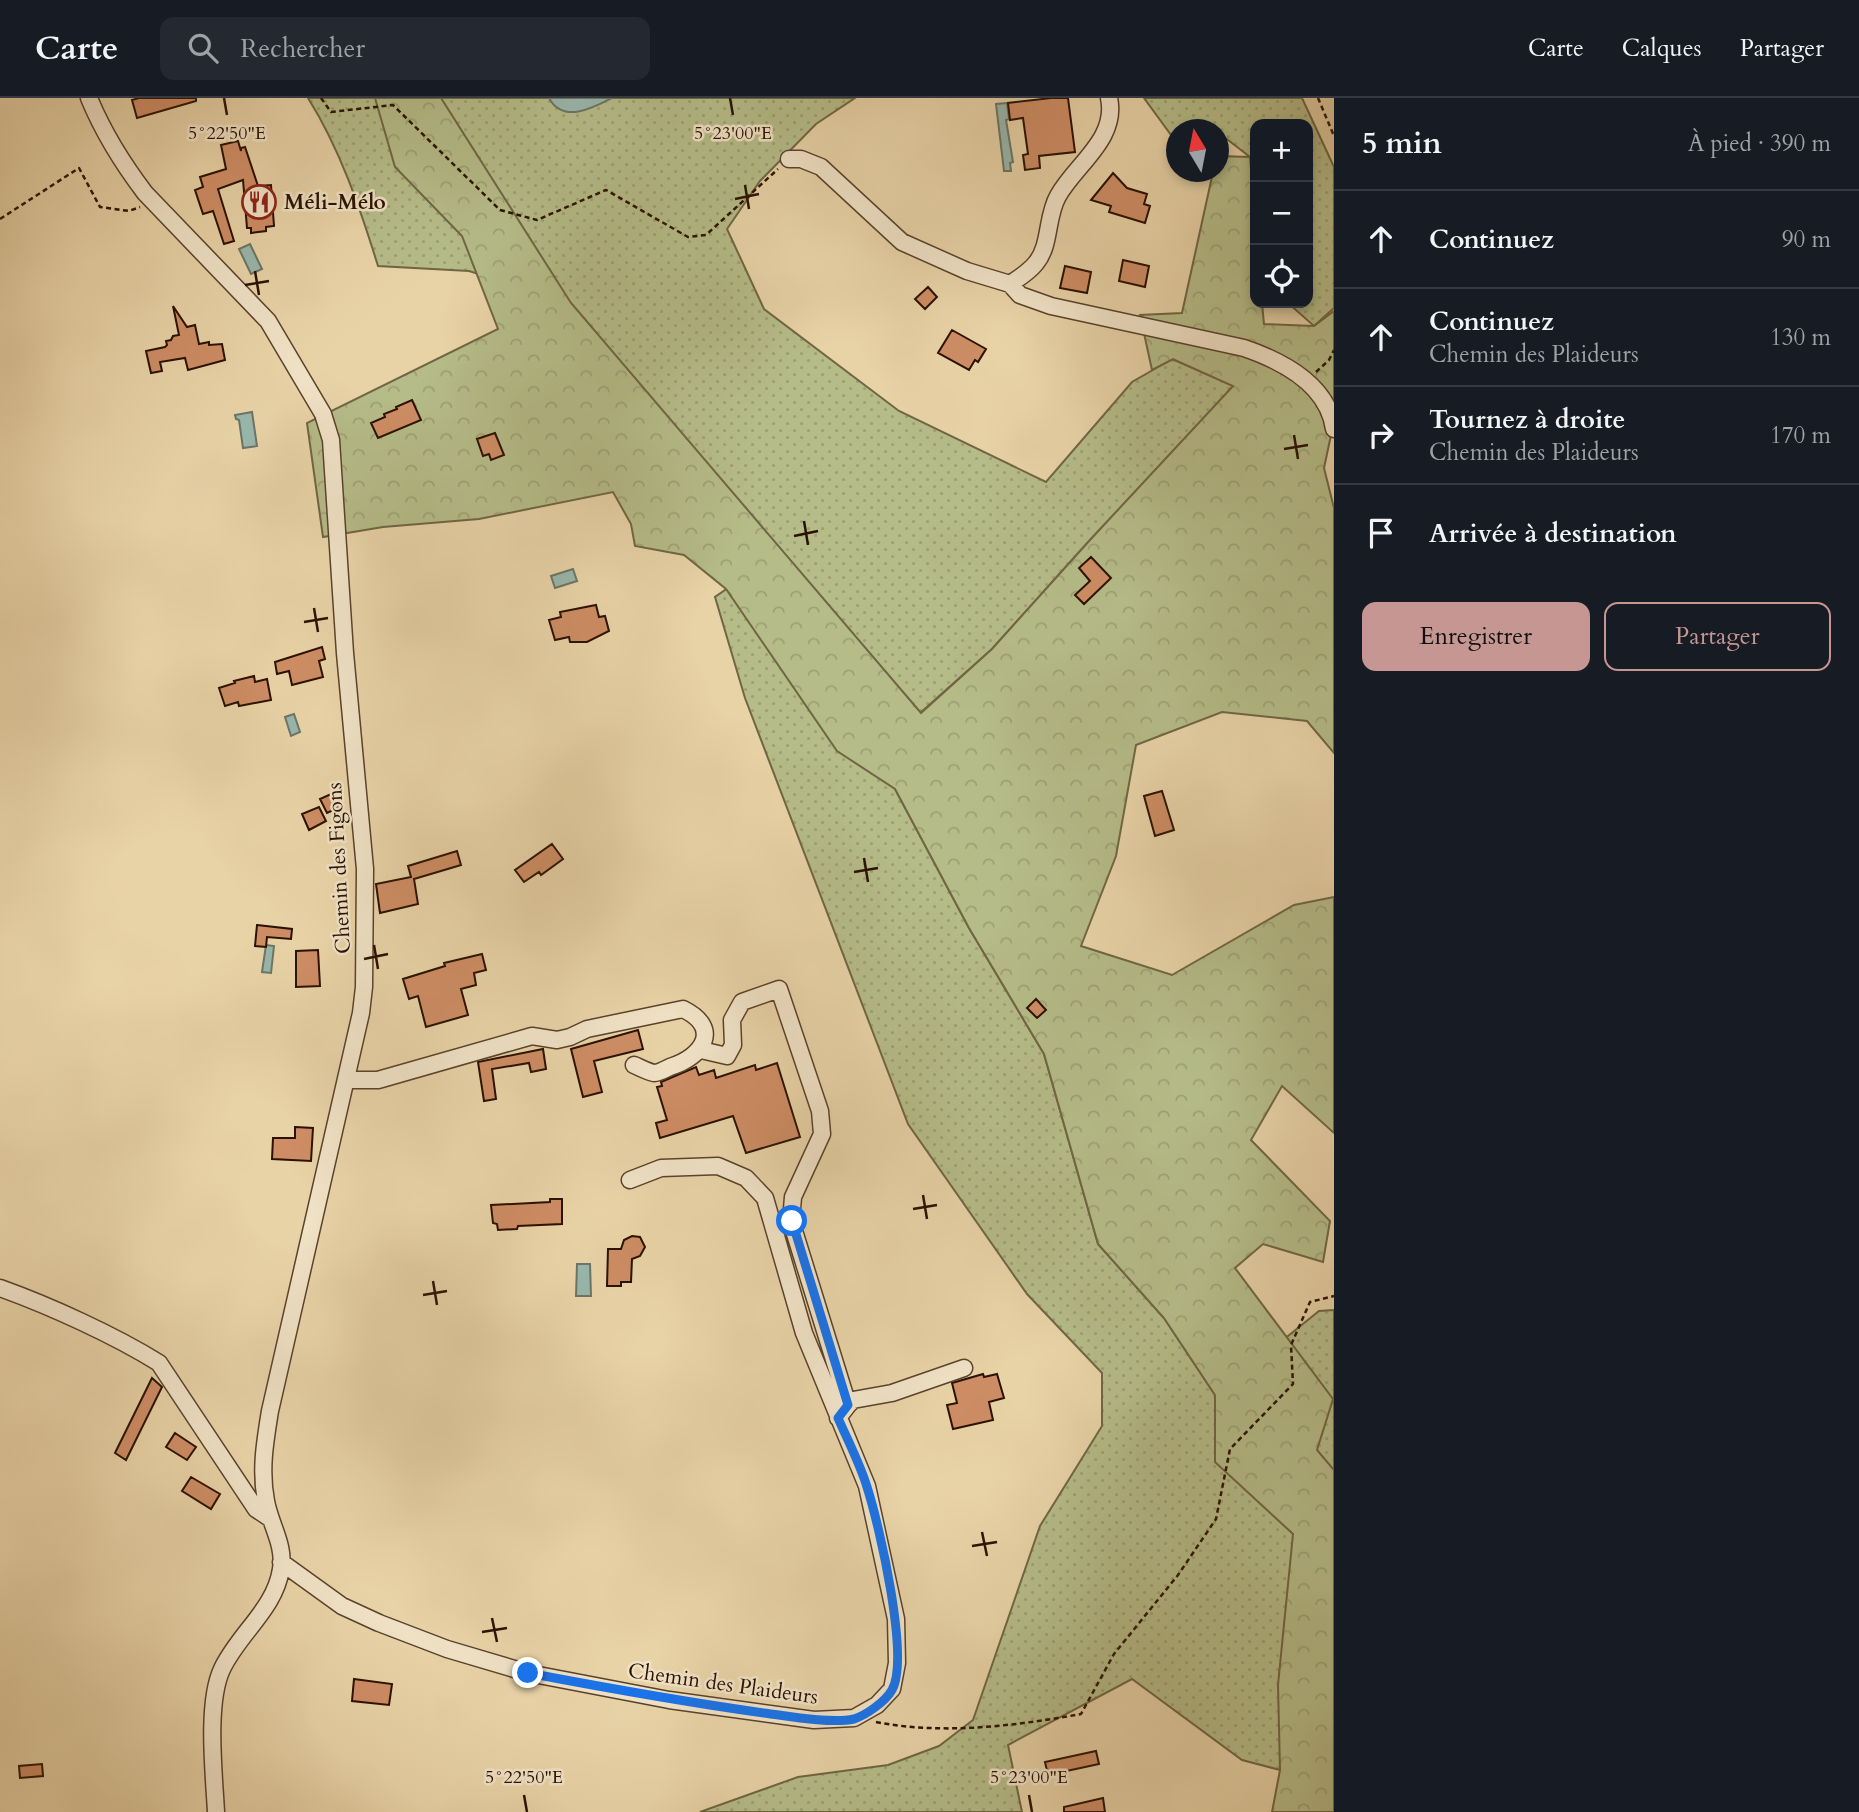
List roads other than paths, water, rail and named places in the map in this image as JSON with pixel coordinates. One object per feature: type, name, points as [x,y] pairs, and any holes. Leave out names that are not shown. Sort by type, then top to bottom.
[{"type":"street","name":"Chemin des Figons","points":[[89,98],[98,119],[131,175],[268,321],[323,414],[331,440],[365,893],[364,987],[361,1013],[270,1411],[262,1464],[266,1503],[281,1552],[281,1562],[271,1599],[232,1650],[220,1672],[213,1727],[216,1812]]},
{"type":"street","points":[[1010,284],[1036,263],[1044,249],[1058,196],[1105,131],[1110,118],[1109,98]]},
{"type":"street","points":[[789,159],[801,159],[821,167],[902,242],[967,271],[1010,284],[1020,295],[1051,306],[1257,352],[1292,369],[1323,399],[1334,429]]},
{"type":"street","points":[[701,1050],[727,1056],[733,1045],[732,1020],[742,1002],[779,989],[820,1111],[822,1134],[793,1197],[792,1221],[848,1405]]},
{"type":"street","points":[[346,1080],[378,1080],[532,1036],[557,1040],[587,1029],[683,1009],[697,1016],[704,1031],[701,1050],[688,1062],[654,1073],[634,1065]]},
{"type":"street","points":[[630,1180],[661,1168],[718,1166],[746,1178],[765,1198],[804,1333],[838,1418]]},
{"type":"street","points":[[0,1288],[27,1298],[159,1363],[256,1509],[271,1519]]},
{"type":"street","points":[[838,1418],[853,1400],[892,1393],[964,1368]]},
{"type":"street","name":"Chemin des Plaideurs","points":[[281,1562],[342,1606],[379,1623],[447,1649],[528,1673],[669,1700],[814,1720],[854,1718],[877,1705],[892,1689],[897,1663],[896,1619],[867,1486],[838,1418]]},
{"type":"water","points":[[549,98],[612,98],[587,109],[570,112],[555,106]]},
{"type":"water","points":[[1007,103],[1009,119],[1006,120],[1013,162],[1010,163],[1011,171],[1004,171],[996,104]]},
{"type":"water","points":[[250,244],[262,269],[251,274],[239,249]]},
{"type":"water","points":[[252,412],[257,446],[243,448],[239,420],[235,415]]},
{"type":"water","points":[[573,569],[577,581],[555,588],[551,576]]},
{"type":"water","points":[[294,714],[300,732],[291,736],[285,717]]},
{"type":"water","points":[[266,945],[274,946],[271,973],[262,972]]},
{"type":"water","points":[[577,1264],[590,1264],[591,1296],[576,1296]]},
{"type":"place","name":"Méli-Mélo","points":[[259,202]]}]
